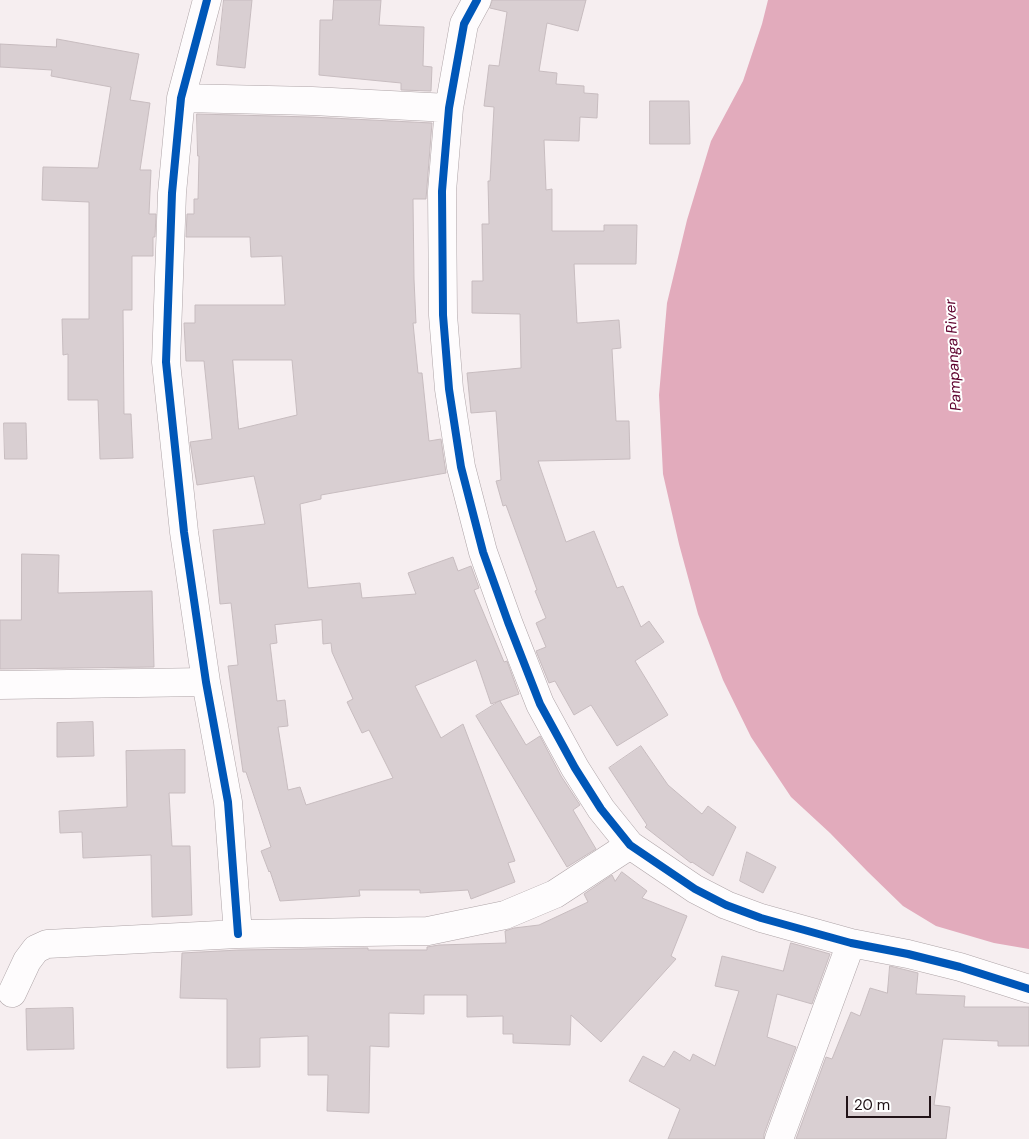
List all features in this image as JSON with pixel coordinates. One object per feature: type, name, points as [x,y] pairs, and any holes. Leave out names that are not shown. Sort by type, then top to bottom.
[{"type":"street","points":[[207,0],[181,98],[172,193],[166,362],[184,532],[206,682],[228,802],[238,934]]},
{"type":"street","points":[[477,0],[464,24],[449,108],[442,192],[443,316],[449,388],[461,467],[483,552],[540,704],[575,768],[601,809],[630,845],[695,889],[726,905],[761,918],[851,943],[934,960],[1029,988]]},
{"type":"street","points":[[181,98],[312,100],[449,108]]},
{"type":"street","points":[[0,685],[206,682]]},
{"type":"street","points":[[12,993],[26,961],[36,949],[47,944],[238,934],[428,931],[505,915],[555,894],[630,845]]},
{"type":"street","points":[[779,1139],[851,943]]},
{"type":"water","name":"Pampanga River","points":[[768,0],[1029,0],[1029,949],[994,943],[936,926],[903,906],[791,797],[751,737],[723,680],[698,614],[663,474],[659,395],[667,303],[687,220],[711,141],[743,81]]},
{"type":"building","points":[[224,0],[252,0],[245,68],[217,65]]},
{"type":"building","points":[[334,0],[381,0],[379,25],[424,27],[423,66],[432,67],[431,91],[401,90],[401,83],[319,75],[320,20],[332,20]]},
{"type":"building","points":[[493,0],[586,0],[578,31],[547,23],[539,71],[557,73],[556,84],[584,86],[584,93],[598,94],[597,118],[580,117],[579,141],[544,140],[546,190],[552,189],[552,231],[604,231],[604,225],[637,225],[636,264],[574,264],[577,323],[619,320],[621,348],[612,349],[616,421],[629,421],[630,459],[538,461],[566,542],[594,531],[617,588],[623,586],[641,627],[649,621],[664,642],[635,661],[668,715],[617,746],[591,705],[574,715],[555,681],[549,683],[536,651],[546,647],[536,623],[546,618],[506,505],[503,506],[496,481],[501,480],[496,411],[471,413],[467,373],[521,368],[520,314],[472,313],[472,281],[483,281],[482,224],[489,224],[488,181],[490,181],[494,107],[484,106],[489,65],[499,66],[507,12],[490,8]]},
{"type":"building","points":[[57,39],[139,54],[130,100],[150,103],[140,170],[151,170],[149,214],[156,214],[153,256],[132,256],[132,310],[123,310],[124,414],[131,414],[133,458],[100,459],[98,400],[68,400],[68,354],[63,355],[62,319],[89,319],[89,202],[42,200],[43,167],[98,168],[111,87],[51,76],[52,70],[0,67],[0,44],[56,47]]},
{"type":"building","points":[[650,101],[689,101],[690,144],[650,144]]},
{"type":"building","points":[[197,114],[432,123],[426,199],[413,199],[416,323],[413,323],[418,373],[422,373],[429,441],[441,439],[446,473],[321,495],[321,499],[300,504],[308,588],[360,583],[362,598],[416,594],[408,573],[453,557],[458,571],[471,566],[479,588],[474,590],[504,662],[507,661],[519,694],[491,704],[476,660],[415,686],[441,738],[463,724],[515,861],[508,863],[515,882],[471,899],[468,890],[420,893],[420,890],[359,890],[360,896],[280,901],[261,851],[271,847],[246,772],[243,772],[228,666],[238,665],[231,603],[220,604],[213,530],[265,524],[254,476],[197,485],[190,442],[212,439],[204,361],[186,361],[184,323],[195,323],[195,305],[285,305],[282,256],[251,257],[250,237],[186,237],[187,214],[194,214],[194,199],[198,199]],"holes":[[[233,360],[292,360],[297,415],[239,429]],[[322,620],[323,644],[331,643],[332,652],[353,699],[347,702],[362,733],[369,730],[393,778],[306,805],[300,787],[288,790],[278,727],[288,726],[285,700],[277,701],[270,644],[277,643],[275,625]]]},
{"type":"building","points":[[4,423],[26,423],[27,459],[5,459]]},
{"type":"building","points":[[22,554],[59,555],[58,593],[152,591],[154,667],[0,669],[0,620],[21,620]]},
{"type":"building","points":[[500,701],[526,745],[540,736],[561,776],[580,805],[573,810],[596,849],[567,867],[476,716]]},
{"type":"building","points":[[93,722],[94,756],[57,757],[57,723]]},
{"type":"building","points":[[641,746],[668,785],[702,814],[708,806],[736,827],[713,876],[691,863],[645,827],[647,825],[609,768]]},
{"type":"building","points":[[185,750],[185,793],[169,793],[172,846],[190,846],[192,915],[152,917],[151,855],[83,858],[82,832],[60,833],[59,811],[127,807],[126,751]]},
{"type":"building","points":[[747,852],[776,867],[763,893],[740,881]]},
{"type":"building","points":[[622,872],[647,891],[642,898],[687,916],[671,956],[676,959],[601,1042],[571,1015],[570,1045],[513,1043],[513,1034],[503,1034],[503,1016],[467,1017],[467,995],[424,995],[424,1014],[389,1013],[389,1047],[370,1046],[369,1113],[327,1111],[328,1075],[308,1075],[308,1036],[260,1038],[260,1067],[227,1068],[227,999],[180,998],[182,953],[364,948],[368,948],[368,950],[427,950],[427,947],[439,945],[506,943],[505,931],[539,925],[588,902],[584,894],[612,875],[615,881]]},
{"type":"building","points":[[791,943],[830,954],[812,1004],[777,994],[767,1037],[796,1047],[764,1134],[764,1139],[668,1139],[680,1109],[629,1081],[643,1056],[664,1067],[674,1051],[690,1061],[693,1054],[715,1066],[739,991],[715,986],[722,956],[783,971]]},
{"type":"building","points":[[890,966],[918,973],[916,994],[965,996],[964,1007],[1029,1007],[1029,1046],[998,1046],[998,1041],[943,1039],[934,1105],[950,1107],[946,1139],[796,1139],[826,1057],[832,1059],[851,1012],[860,1016],[870,988],[887,993]]},
{"type":"building","points":[[73,1008],[74,1049],[27,1050],[26,1009]]},
{"type":"cycle path","points":[[207,0],[181,98],[172,193],[166,362],[184,532],[206,682],[228,802],[238,934]]},
{"type":"cycle path","points":[[477,0],[464,24],[449,108],[442,191],[443,315],[449,389],[461,467],[483,552],[540,704],[575,768],[601,809],[630,845],[695,889],[726,905],[761,918],[851,943],[908,954],[960,967],[1029,989]]}]
